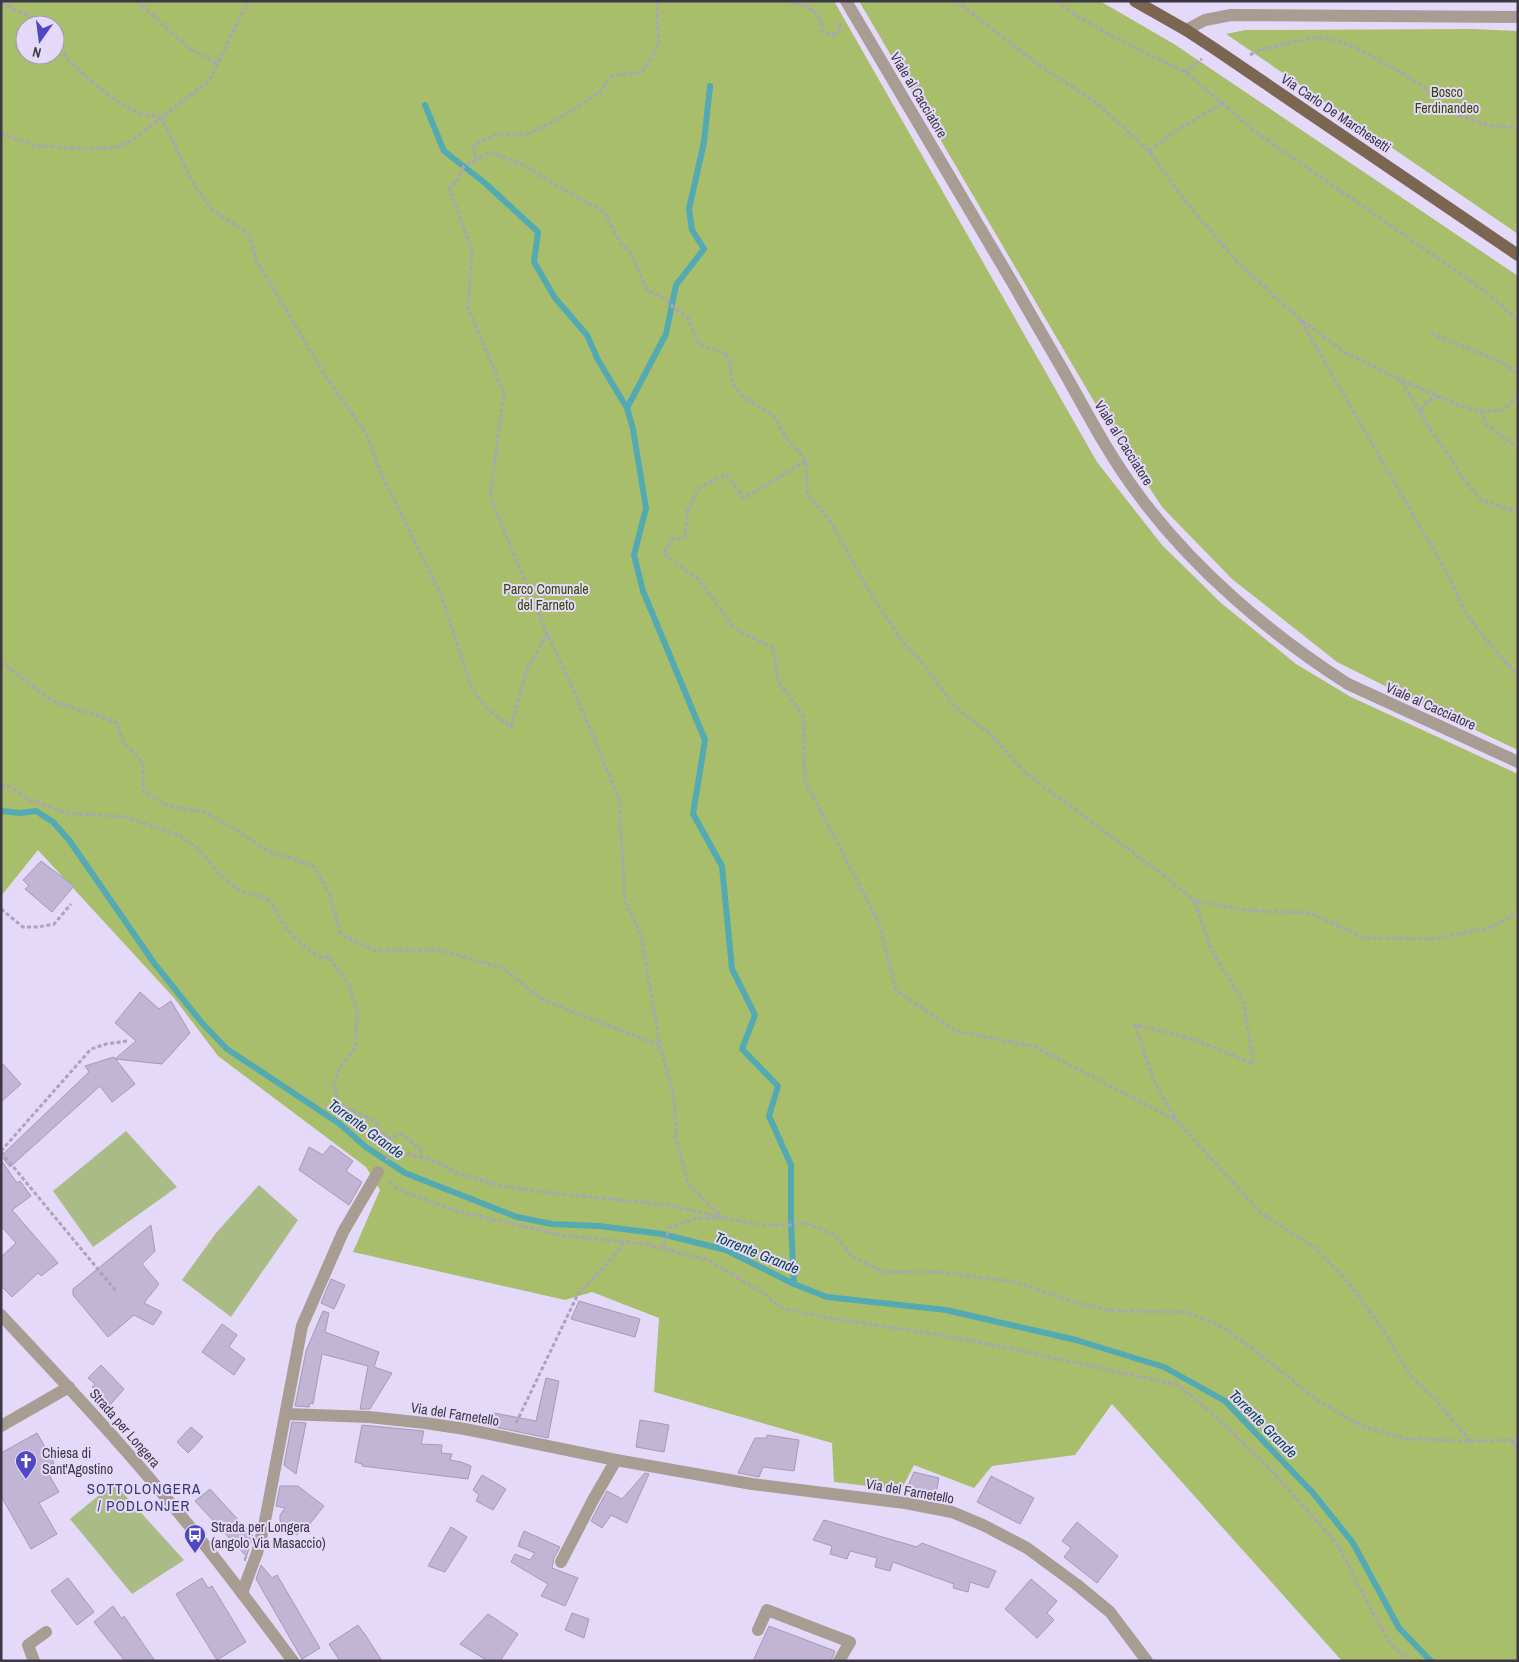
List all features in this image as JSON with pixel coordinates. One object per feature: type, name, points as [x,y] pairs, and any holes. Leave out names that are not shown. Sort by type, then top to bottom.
[{"type":"main road","name":"Via Carlo De Marchesetti","points":[[1134,1],[1186,30],[1518,255]]},
{"type":"street","name":"Viale al Cacciatore","points":[[848,5],[1102,440],[1138,495],[1168,533],[1223,588],[1329,672],[1348,684],[1518,762]]},
{"type":"street","points":[[1186,30],[1205,20],[1231,16],[1518,17]]},
{"type":"street","points":[[242,1592],[257,1553],[264,1526],[302,1326],[343,1232],[378,1172]]},
{"type":"street","name":"Strada per Longera","points":[[1,1315],[69,1387],[166,1498],[242,1592],[293,1661]]},
{"type":"street","points":[[1,1426],[69,1387]]},
{"type":"street","name":"Via del Farnetello","points":[[286,1414],[369,1417],[425,1422],[616,1460],[752,1484],[905,1503],[952,1512],[984,1525],[1027,1548],[1076,1584],[1110,1612],[1147,1661]]},
{"type":"street","points":[[561,1562],[616,1460]]},
{"type":"street","points":[[758,1630],[767,1610],[850,1642],[839,1661]]},
{"type":"street","points":[[34,1661],[28,1645],[46,1632]]},
{"type":"path","points":[[137,1],[190,49],[218,64]]},
{"type":"path","points":[[1,132],[35,146],[94,149],[117,148],[131,141],[209,81],[248,1]]},
{"type":"path","points":[[476,160],[473,145],[495,135],[527,134],[555,121],[600,92],[611,76],[642,72],[659,42],[657,22],[658,1]]},
{"type":"path","points":[[784,1],[806,5],[816,13],[821,22],[822,31],[830,35],[838,33],[841,18],[848,5]]},
{"type":"path","points":[[956,1],[1036,62],[1098,104],[1149,151],[1186,202],[1240,265],[1300,319],[1346,353],[1458,405],[1481,411],[1500,411],[1512,403],[1518,395]]},
{"type":"path","points":[[1056,1],[1075,15],[1121,41],[1185,72],[1268,140],[1485,291],[1511,314],[1518,323]]},
{"type":"path","points":[[1,3],[26,15]]},
{"type":"path","points":[[1248,56],[1259,50],[1317,38],[1342,42],[1370,55],[1420,84],[1445,106],[1461,116],[1488,125],[1518,128]]},
{"type":"path","points":[[65,55],[74,66],[110,97],[141,114],[161,117]]},
{"type":"path","points":[[1185,72],[1205,57]]},
{"type":"path","points":[[1149,151],[1170,135],[1223,103]]},
{"type":"path","points":[[161,117],[193,182],[211,210],[249,234],[256,260],[328,380],[368,435],[380,469],[441,595],[471,687],[486,708],[511,727],[527,670],[547,634]]},
{"type":"path","points":[[724,1218],[688,1184],[676,1138],[674,1097],[660,1046],[641,934],[625,902],[619,798],[490,498],[504,393],[468,308],[472,250],[449,188],[457,181],[464,166],[490,152],[522,164],[604,212],[619,242],[630,252],[648,290],[667,300],[688,318],[699,345],[715,349],[728,356],[734,384],[743,397],[774,416],[785,436],[806,461],[807,494],[829,519],[868,590],[902,642],[926,667],[954,706],[989,733],[1028,775],[1155,868],[1195,901],[1252,912],[1311,913],[1364,938],[1434,939],[1492,927],[1518,912]]},
{"type":"path","points":[[1300,319],[1447,573],[1467,615],[1518,676]]},
{"type":"path","points":[[1431,333],[1503,363],[1518,374]]},
{"type":"path","points":[[1401,380],[1461,476],[1481,500],[1518,512]]},
{"type":"path","points":[[1420,412],[1426,402],[1439,396]]},
{"type":"path","points":[[1481,411],[1486,424],[1518,448]]},
{"type":"path","points":[[806,461],[744,498],[726,474],[699,488],[688,510],[685,537],[671,540],[664,554],[698,579],[734,628],[773,648],[778,681],[803,715],[805,781],[879,923],[896,990],[955,1031],[1033,1046],[1177,1121]]},
{"type":"path","points":[[1,662],[52,701],[116,722],[123,741],[144,763],[143,791],[169,806],[204,812],[268,851],[314,866],[329,893],[341,934],[374,950],[438,950],[503,968],[541,999],[660,1046]]},
{"type":"path","points":[[1,786],[11,787],[27,799],[66,813],[127,817],[180,836],[196,847],[218,873],[238,890],[264,898],[272,904],[284,926],[303,945],[316,954],[324,958],[328,956],[349,985],[357,1011],[356,1047],[340,1067],[334,1083],[338,1101],[344,1108],[376,1122],[378,1129],[389,1138],[402,1134],[409,1137],[420,1150],[422,1157]]},
{"type":"path","points":[[1195,901],[1211,950],[1244,1004],[1253,1064],[1196,1040],[1136,1026],[1155,1084],[1177,1121],[1260,1214],[1314,1247],[1349,1283],[1385,1333],[1410,1375],[1434,1398],[1471,1441]]},
{"type":"path","points":[[1,909],[24,927],[38,927],[54,924],[71,904]]},
{"type":"path","points":[[116,1291],[1,1151],[91,1049],[106,1044],[127,1041]]},
{"type":"path","points":[[390,1153],[394,1150],[422,1157],[440,1163],[456,1172],[502,1186],[668,1205],[763,1225],[807,1223],[834,1234],[853,1257],[883,1272],[939,1272],[1015,1282],[1078,1303],[1114,1311],[1186,1312],[1221,1326],[1320,1402],[1364,1427],[1409,1439],[1471,1441],[1512,1440],[1518,1437]]},
{"type":"path","points":[[378,1172],[399,1190],[457,1211],[560,1235],[645,1244],[708,1260],[762,1293],[782,1308],[823,1317],[941,1335],[1004,1347],[1178,1385],[1214,1415],[1270,1469],[1338,1545],[1391,1645],[1410,1661]]},
{"type":"path","points":[[664,1248],[669,1228],[693,1219],[724,1218]]},
{"type":"path","points":[[508,1438],[578,1294],[616,1254],[623,1243]]},
{"type":"path","points":[[1512,1440],[1518,1452]]},
{"type":"green space","name":"Parco Comunale del Farneto","points":[[1,1],[834,1],[1097,462],[1162,545],[1221,603],[1296,664],[1351,697],[1518,774],[1518,1661],[1342,1661],[1112,1404],[1075,1455],[992,1466],[974,1488],[914,1465],[901,1490],[834,1482],[832,1443],[654,1392],[659,1318],[592,1292],[565,1300],[353,1252],[380,1190],[366,1167],[218,1056],[175,999],[38,850],[1,896]]},
{"type":"green space","points":[[859,1],[1100,1],[1174,44],[1518,276],[1518,750],[1337,662],[1232,579],[1162,507],[1102,415]]},
{"type":"green space","name":"Bosco Ferdinandeo","points":[[1472,29],[1518,31],[1518,234],[1226,34],[1245,30]]},
{"type":"green space","points":[[126,1131],[177,1187],[93,1247],[53,1191]]},
{"type":"green space","points":[[259,1185],[298,1220],[231,1317],[182,1280],[216,1233]]},
{"type":"green space","points":[[114,1483],[184,1560],[132,1594],[70,1519]]},
{"type":"building","points":[[41,861],[74,886],[52,912],[25,889],[29,886],[23,880]]},
{"type":"building","points":[[140,992],[159,1009],[171,1001],[190,1033],[162,1064],[115,1059],[136,1041],[115,1023]]},
{"type":"building","points":[[114,1057],[135,1084],[112,1102],[100,1086],[10,1167],[1,1156],[89,1072],[85,1066]]},
{"type":"building","points":[[1,1062],[21,1084],[1,1102]]},
{"type":"building","points":[[331,1145],[353,1161],[346,1171],[362,1182],[349,1205],[299,1170],[309,1147],[323,1155]]},
{"type":"building","points":[[1,1160],[17,1183],[20,1181],[31,1196],[12,1210],[58,1263],[41,1276],[38,1273],[12,1297],[1,1286],[1,1257],[16,1243],[1,1226]]},
{"type":"building","points":[[151,1225],[155,1251],[142,1264],[159,1284],[144,1303],[162,1312],[153,1325],[134,1315],[108,1337],[73,1295],[73,1289]]},
{"type":"building","points":[[331,1279],[345,1285],[334,1309],[321,1303]]},
{"type":"building","points":[[579,1301],[640,1319],[635,1337],[571,1319]]},
{"type":"building","points":[[323,1311],[329,1313],[325,1332],[379,1352],[374,1367],[392,1373],[370,1409],[360,1409],[368,1366],[322,1354],[313,1404],[310,1403],[309,1407],[295,1406],[306,1351]]},
{"type":"building","points":[[222,1324],[237,1335],[229,1347],[245,1359],[234,1375],[202,1352]]},
{"type":"building","points":[[101,1365],[124,1389],[110,1405],[92,1387],[95,1384],[88,1378]]},
{"type":"building","points":[[546,1378],[559,1381],[548,1438],[485,1425],[494,1413],[536,1421]]},
{"type":"building","points":[[640,1420],[669,1425],[664,1452],[636,1447]]},
{"type":"building","points":[[292,1422],[306,1423],[296,1474],[284,1465]]},
{"type":"building","points":[[362,1425],[424,1431],[421,1444],[442,1445],[441,1453],[452,1454],[450,1460],[471,1466],[468,1479],[362,1466],[362,1464],[355,1462]]},
{"type":"building","points":[[191,1427],[203,1437],[188,1453],[177,1442]]},
{"type":"building","name":"Chiesa di Sant'Agostino","points":[[37,1433],[54,1463],[45,1468],[59,1492],[39,1503],[57,1534],[31,1549],[1,1496],[1,1453]]},
{"type":"building","points":[[767,1435],[799,1440],[794,1471],[763,1467],[759,1477],[738,1473],[755,1438],[767,1438]]},
{"type":"building","points":[[914,1472],[939,1478],[936,1493],[908,1486]]},
{"type":"building","points":[[645,1473],[649,1474],[627,1523],[611,1515],[602,1528],[591,1521],[607,1491],[622,1499]]},
{"type":"building","points":[[482,1475],[506,1489],[493,1510],[476,1501],[479,1495],[473,1490]]},
{"type":"building","points":[[991,1476],[1034,1498],[1020,1524],[977,1502]]},
{"type":"building","points":[[280,1486],[298,1486],[324,1506],[308,1526],[306,1524],[297,1535],[280,1521],[280,1515],[285,1508],[276,1506]]},
{"type":"building","points":[[210,1489],[253,1536],[246,1556],[195,1501]]},
{"type":"building","points":[[824,1520],[917,1547],[922,1543],[996,1571],[988,1588],[970,1582],[968,1592],[953,1588],[954,1584],[893,1562],[890,1571],[875,1567],[877,1558],[850,1551],[847,1559],[830,1554],[832,1546],[813,1540]]},
{"type":"building","points":[[1077,1522],[1118,1556],[1097,1583],[1064,1557],[1071,1548],[1062,1541]]},
{"type":"building","points":[[451,1527],[467,1537],[445,1572],[428,1566]]},
{"type":"building","points":[[524,1531],[560,1547],[554,1558],[552,1568],[578,1578],[565,1606],[541,1596],[548,1584],[511,1562],[515,1554],[530,1560],[535,1553],[518,1546]]},
{"type":"building","points":[[261,1565],[272,1578],[277,1575],[320,1648],[302,1659],[256,1579]]},
{"type":"building","points":[[68,1578],[94,1612],[77,1625],[51,1591]]},
{"type":"building","points":[[202,1578],[208,1588],[212,1586],[246,1642],[217,1660],[176,1594]]},
{"type":"building","points":[[1031,1579],[1057,1601],[1047,1613],[1054,1620],[1037,1638],[1005,1609]]},
{"type":"building","points":[[113,1606],[122,1619],[124,1616],[155,1661],[125,1661],[94,1622]]},
{"type":"building","points":[[572,1613],[589,1619],[584,1638],[565,1630]]},
{"type":"building","points":[[488,1614],[518,1634],[500,1661],[488,1661],[460,1644]]},
{"type":"building","points":[[358,1625],[382,1661],[340,1661],[329,1644]]},
{"type":"building","points":[[769,1626],[835,1651],[831,1661],[753,1661]]},
{"type":"waterway","points":[[710,86],[704,142],[689,209],[692,230],[704,249],[676,285],[666,334],[627,408],[633,429],[646,508],[634,555],[643,591],[705,740],[693,814],[722,866],[732,969],[755,1015],[742,1049],[778,1086],[769,1116],[791,1165],[791,1225],[794,1284]]},
{"type":"waterway","points":[[425,105],[444,151],[485,183],[538,232],[534,262],[555,298],[587,335],[598,360],[627,408]]},
{"type":"waterway","name":"Torrente Grande","points":[[1,811],[21,813],[36,811],[53,822],[69,840],[154,963],[202,1023],[227,1049],[340,1124],[366,1147],[405,1173],[517,1217],[552,1224],[599,1226],[662,1234],[726,1250],[794,1284],[827,1297],[946,1310],[1076,1340],[1164,1367],[1225,1401],[1313,1493],[1353,1543],[1399,1628],[1431,1661]]},
{"type":"place","name":"Chiesa di Sant'Agostino","points":[[26,1480]]},
{"type":"place","name":"Strada per Longera (angolo Via Masaccio)","points":[[195,1554]]},
{"type":"district","name":"SOTTOLONGERA / PODLONJER","points":[[144,1498]]}]
